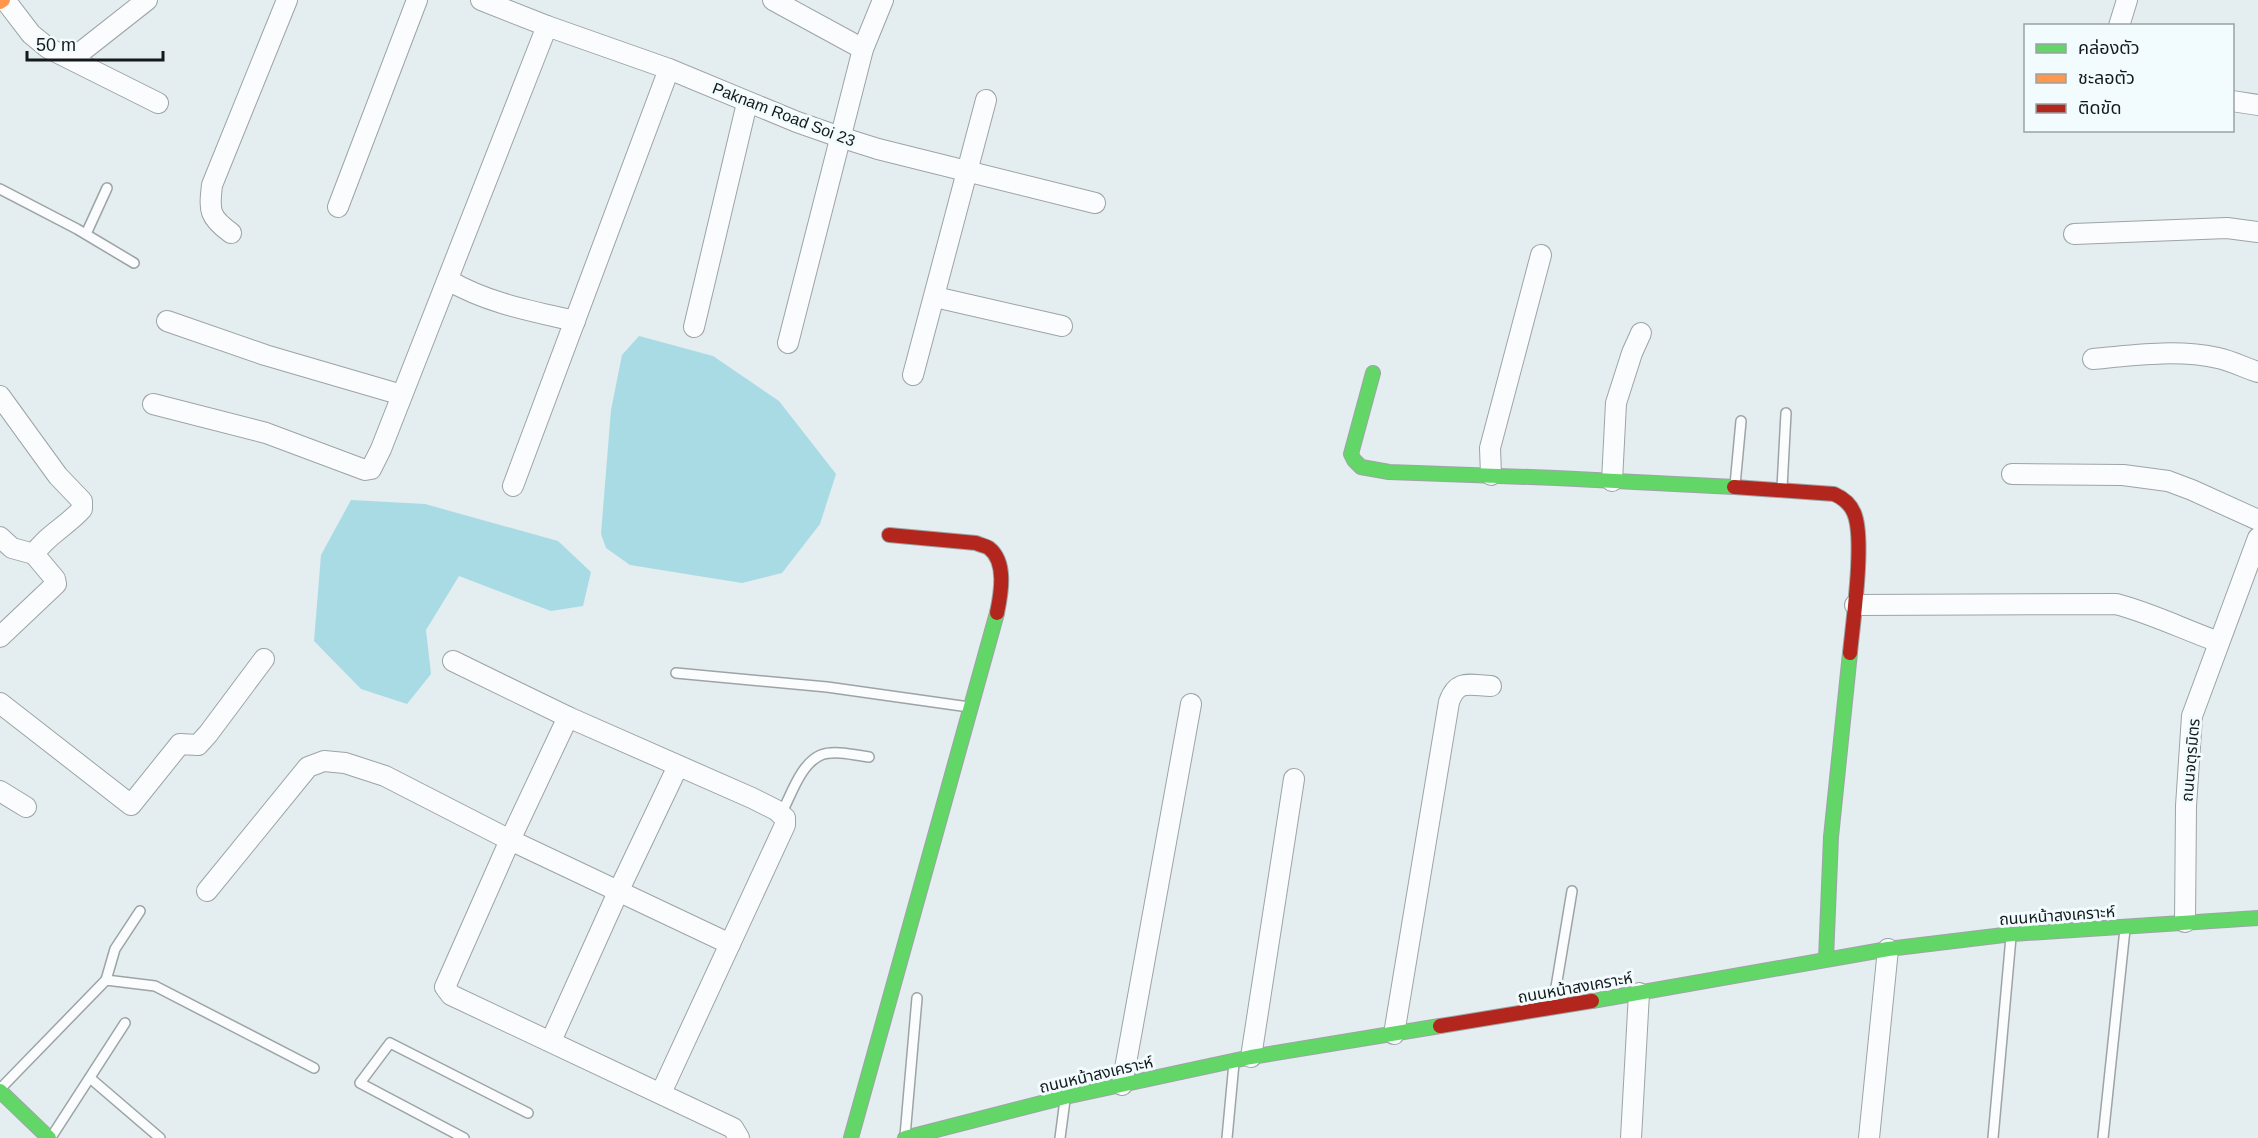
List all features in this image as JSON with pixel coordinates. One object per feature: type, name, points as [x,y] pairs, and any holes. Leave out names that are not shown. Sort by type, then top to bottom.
[{"type":"street","points":[[72,59],[147,0]]},
{"type":"street","points":[[231,233],[213,219],[210,206],[212,185],[287,0]]},
{"type":"street","points":[[338,207],[417,0]]},
{"type":"street","name":"Paknam Road Soi 23","points":[[482,0],[547,26],[669,69],[747,103],[840,137],[878,149],[1095,203]]},
{"type":"street","points":[[773,0],[863,49]]},
{"type":"street","points":[[788,343],[863,49],[883,0]]},
{"type":"street","points":[[2120,24],[2127,0]]},
{"type":"street","points":[[3,1],[31,34],[48,48],[158,103]]},
{"type":"street","points":[[153,404],[266,433],[366,470],[371,469],[375,464],[547,26]]},
{"type":"street","points":[[513,486],[669,69]]},
{"type":"street","points":[[913,375],[986,100]]},
{"type":"street","points":[[2234,101],[2258,105]]},
{"type":"street","points":[[694,327],[747,103]]},
{"type":"street","points":[[2074,234],[2227,228],[2258,232]]},
{"type":"street","points":[[1491,475],[1490,448],[1541,255]]},
{"type":"street","points":[[448,280],[502,303],[575,321]]},
{"type":"street","points":[[935,297],[1062,326]]},
{"type":"street","points":[[167,321],[265,355],[402,396]]},
{"type":"street","points":[[1612,481],[1618,393],[1641,333]]},
{"type":"street","points":[[2093,359],[2148,353],[2183,354],[2219,358],[2258,372]]},
{"type":"street","points":[[1373,373],[1351,454],[1356,464],[1368,470],[1781,490],[1834,494],[1850,505],[1857,520],[1858,530],[1855,605],[1831,837],[1826,959]]},
{"type":"street","points":[[0,396],[58,476],[82,501],[82,509],[46,539],[34,554]]},
{"type":"street","points":[[2012,474],[2123,476],[2168,481],[2258,520]]},
{"type":"street","points":[[851,1138],[972,707],[1001,594],[1002,581],[998,562],[988,548],[976,543],[889,535]]},
{"type":"street","points":[[0,537],[12,548],[34,554],[55,579],[56,585],[0,637]]},
{"type":"street","name":"ถนนจตุรมิตร","points":[[2186,922],[2186,806],[2192,716],[2219,642],[2254,559],[2258,538]]},
{"type":"street","points":[[1855,605],[2116,604],[2135,609],[2219,642]]},
{"type":"street","points":[[0,703],[131,805],[180,744],[198,745],[264,659]]},
{"type":"street","points":[[453,661],[568,717],[752,798],[785,818],[785,825],[661,1092]]},
{"type":"street","points":[[1394,1034],[1449,702],[1453,690],[1460,685],[1491,686]]},
{"type":"street","points":[[1122,1085],[1191,704]]},
{"type":"street","points":[[568,717],[510,840],[446,987],[451,995],[661,1092],[733,1128],[739,1138]]},
{"type":"street","points":[[207,891],[308,767],[324,761],[345,763],[385,776],[510,840],[730,944]]},
{"type":"street","points":[[551,1041],[678,766]]},
{"type":"street","points":[[1243,1059],[1294,779]]},
{"type":"street","points":[[0,791],[26,807]]},
{"type":"street","name":"ถนนหน้าสงเคราะห์","points":[[905,1138],[1065,1097],[1243,1059],[1553,1008],[1887,949],[2012,934],[2258,918]]},
{"type":"street","points":[[1869,1138],[1887,949]]},
{"type":"street","points":[[1631,1138],[1639,993]]},
{"type":"street","points":[[0,1090],[50,1138]]},
{"type":"lane","points":[[86,234],[107,188]]},
{"type":"lane","points":[[0,189],[86,234],[134,263]]},
{"type":"lane","points":[[1781,490],[1786,413]]},
{"type":"lane","points":[[1734,488],[1741,421]]},
{"type":"lane","points":[[676,673],[827,687],[972,707]]},
{"type":"lane","points":[[781,814],[804,770],[820,755],[832,753],[868,757]]},
{"type":"lane","points":[[1553,1008],[1572,891]]},
{"type":"lane","points":[[0,1090],[106,980],[115,949],[140,912]]},
{"type":"lane","points":[[2103,1138],[2125,926]]},
{"type":"lane","points":[[1993,1138],[2012,934]]},
{"type":"lane","points":[[106,980],[155,986],[314,1068]]},
{"type":"lane","points":[[905,1138],[917,998]]},
{"type":"lane","points":[[50,1138],[125,1023]]},
{"type":"lane","points":[[464,1138],[360,1083],[390,1043],[528,1113]]},
{"type":"lane","points":[[1227,1138],[1243,1059]]},
{"type":"lane","points":[[90,1078],[160,1138]]},
{"type":"lane","points":[[1060,1138],[1065,1097]]},
{"type":"shaded area","points":[[639,336],[713,356],[779,401],[836,474],[820,524],[782,573],[742,583],[630,565],[606,548],[601,534],[611,410],[622,355]]},
{"type":"shaded area","points":[[351,500],[425,504],[558,541],[591,572],[583,606],[551,611],[459,576],[426,630],[431,674],[407,704],[361,689],[314,641],[321,555]]},
{"type":"traffic: fast","points":[[1373,373],[1351,454],[1361,467],[1389,472],[1734,487]]},
{"type":"traffic: fast","points":[[851,1138],[997,613]]},
{"type":"traffic: fast","points":[[1826,959],[1831,837],[1850,653]]},
{"type":"traffic: fast","points":[[1592,1001],[1888,949],[2012,934],[2258,918]]},
{"type":"traffic: fast","points":[[905,1138],[1065,1097],[1251,1057],[1440,1026]]},
{"type":"traffic: fast","points":[[0,1091],[49,1138]]},
{"type":"traffic: jam","points":[[1734,487],[1834,494],[1850,506],[1857,525],[1858,541],[1857,581],[1850,653]]},
{"type":"traffic: jam","points":[[889,535],[976,543],[989,548],[995,554],[1000,570],[1001,588],[997,613]]},
{"type":"traffic: jam","points":[[1440,1026],[1592,1001]]}]
